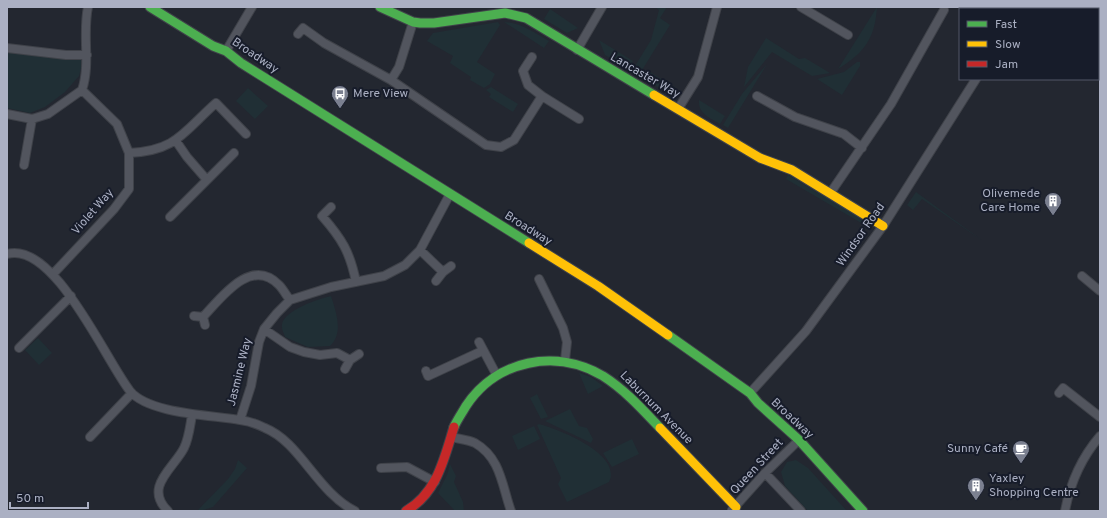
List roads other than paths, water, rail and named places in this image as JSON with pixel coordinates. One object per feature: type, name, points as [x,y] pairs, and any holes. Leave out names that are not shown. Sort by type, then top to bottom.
[{"type":"street","points":[[7,114],[32,119],[48,114],[82,90],[87,55],[85,29],[88,7]]},
{"type":"street","name":"Broadway","points":[[150,7],[213,46],[226,51],[241,63],[598,286],[750,393],[758,403],[799,440],[863,511]]},
{"type":"street","points":[[226,51],[252,7]]},
{"type":"street","name":"Lancaster Way","points":[[380,7],[413,22],[434,23],[504,13],[526,18],[577,50],[760,158],[792,170],[831,192],[883,226]]},
{"type":"street","points":[[577,50],[602,7]]},
{"type":"street","points":[[678,109],[698,77],[717,7]]},
{"type":"street","points":[[801,7],[848,35]]},
{"type":"street","points":[[831,192],[891,104],[928,44],[944,10]]},
{"type":"street","points":[[391,80],[399,67],[413,22]]},
{"type":"street","points":[[302,28],[324,43],[391,80],[486,144],[501,147],[514,140],[542,96]]},
{"type":"street","points":[[7,48],[66,55],[87,55]]},
{"type":"street","points":[[532,57],[523,71],[528,84],[542,96],[579,119]]},
{"type":"street","name":"Windsor Road","points":[[750,393],[806,331],[883,226],[975,80]]},
{"type":"street","name":"Violet Way","points":[[53,274],[114,209],[129,188],[129,153],[117,124],[82,90]]},
{"type":"street","points":[[757,96],[795,117],[844,134],[862,148]]},
{"type":"street","points":[[129,153],[148,152],[176,141],[216,103],[246,134]]},
{"type":"street","points":[[24,165],[32,119]]},
{"type":"street","points":[[176,141],[187,157],[207,180]]},
{"type":"street","points":[[170,217],[234,153]]},
{"type":"street","name":"Jasmine Way","points":[[355,511],[328,491],[279,436],[267,428],[240,420],[250,386],[255,357],[264,329],[290,300],[318,290],[384,276],[405,265],[420,250],[450,194]]},
{"type":"street","points":[[331,207],[322,216],[344,244],[351,260],[356,282]]},
{"type":"street","points":[[420,250],[442,272]]},
{"type":"street","points":[[7,254],[23,254],[31,257],[53,274],[71,296],[117,373],[132,393],[143,400],[168,410],[192,415],[240,420]]},
{"type":"street","points":[[436,281],[442,272],[451,266]]},
{"type":"street","points":[[194,316],[204,321],[235,284],[245,277],[260,276],[272,280],[279,285],[290,300]]},
{"type":"street","points":[[1082,276],[1100,291]]},
{"type":"street","points":[[539,279],[550,293],[563,328],[567,342],[565,360]]},
{"type":"street","points":[[19,348],[71,296]]},
{"type":"street","points":[[264,329],[290,347],[304,352],[320,355],[337,353],[350,360]]},
{"type":"street","points":[[479,342],[482,351],[496,374]]},
{"type":"street","points":[[426,371],[428,376],[482,351]]},
{"type":"street","points":[[344,369],[350,360],[359,354]]},
{"type":"street","name":"Laburnum Avenue","points":[[406,511],[422,501],[435,482],[455,422],[468,403],[496,374],[527,362],[542,360],[565,360],[589,368],[616,384],[734,509]]},
{"type":"street","points":[[1059,393],[1063,388],[1100,417]]},
{"type":"street","points":[[90,437],[132,393]]},
{"type":"street","points":[[168,511],[161,499],[159,488],[166,472],[183,449],[192,415]]},
{"type":"street","points":[[1065,511],[1067,498],[1080,467],[1100,436]]},
{"type":"street","points":[[451,437],[474,442],[489,454],[495,462],[500,474],[511,511]]},
{"type":"street","name":"Queen Street","points":[[734,509],[765,473],[799,440]]},
{"type":"street","points":[[385,465],[407,467],[435,482]]},
{"type":"street","points":[[765,473],[801,511]]},
{"type":"place","name":"Mere View","points":[[340,109]]},
{"type":"place","name":"Olivemede Care Home","points":[[1053,216]]},
{"type":"place","name":"Sunny Café","points":[[1021,464]]},
{"type":"place","name":"Yaxley Shopping Centre","points":[[976,501]]}]
